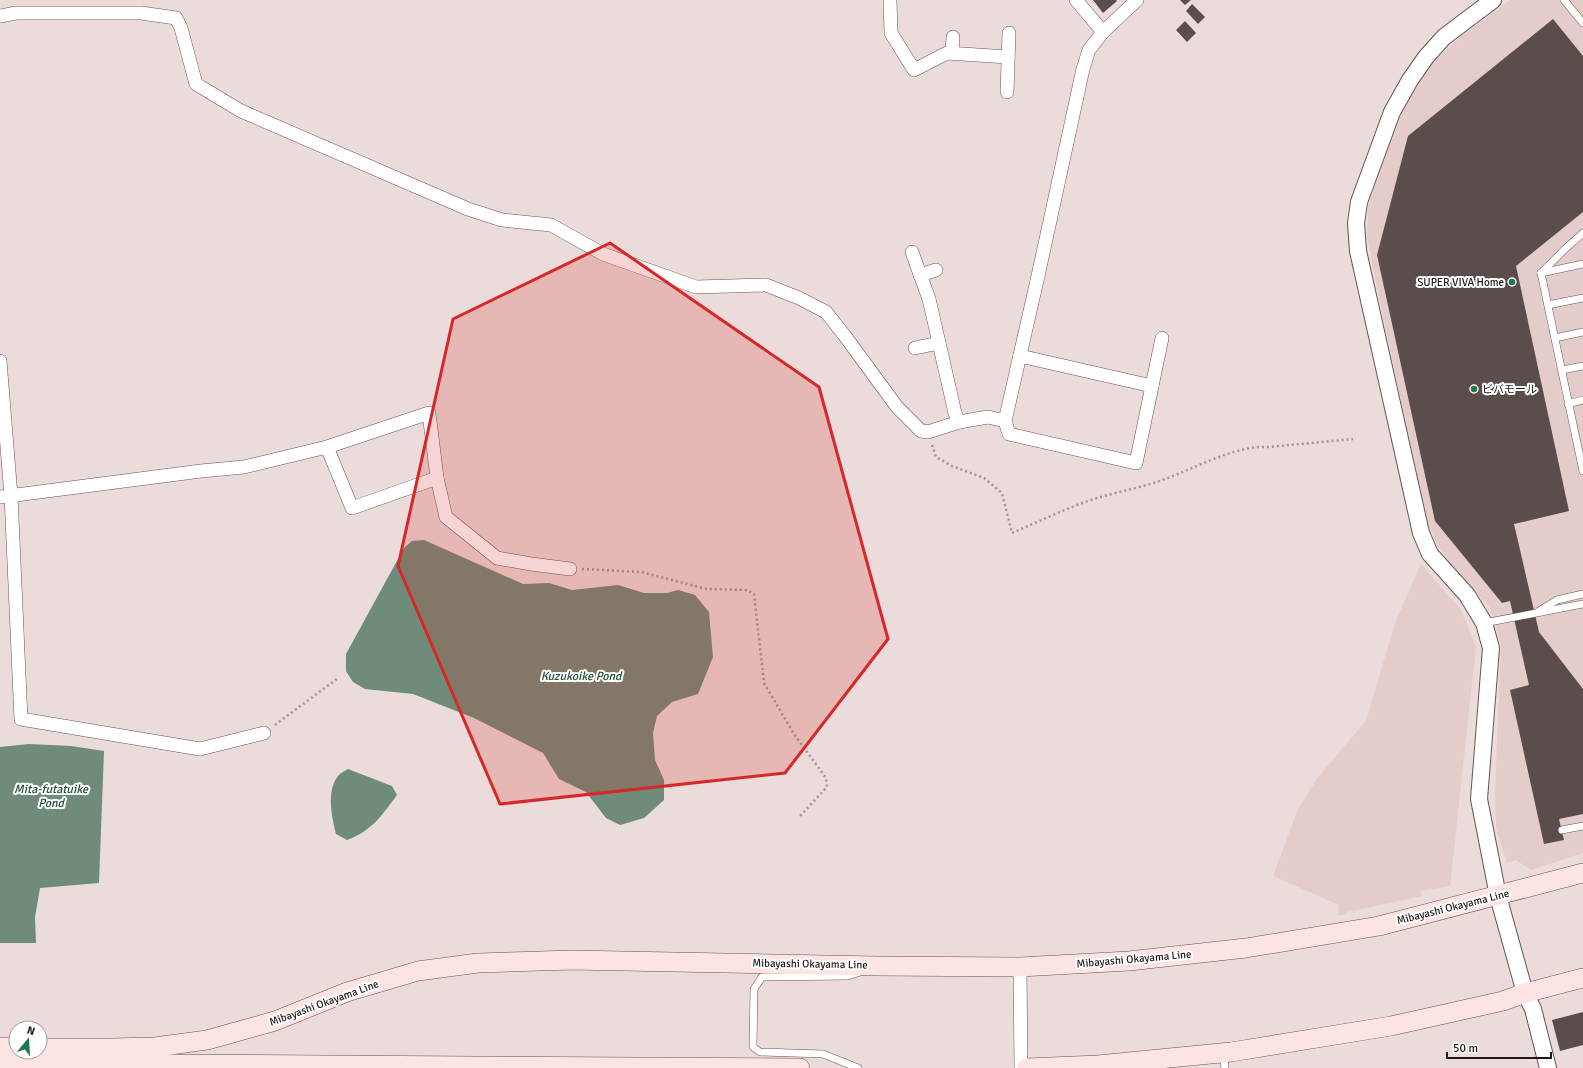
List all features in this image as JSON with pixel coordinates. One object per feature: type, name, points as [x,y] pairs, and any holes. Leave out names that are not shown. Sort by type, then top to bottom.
[{"type":"main road","name":"Mibayashi Okayama Line","points":[[48,1048],[140,1047],[206,1040],[275,1021],[347,992],[418,971],[478,963],[572,960],[877,966],[1020,966],[1129,961],[1246,948],[1379,926],[1583,873]]},
{"type":"main road","points":[[1026,1068],[1224,1060],[1391,1026],[1503,1001],[1524,993],[1583,978]]},
{"type":"main road","points":[[0,1063],[800,1068]]},
{"type":"street","points":[[890,0],[891,33],[914,70],[948,53],[1008,57]]},
{"type":"street","points":[[1076,0],[1103,32]]},
{"type":"street","points":[[1137,0],[1103,32],[1089,50],[1083,69],[1005,421],[1009,434],[1136,463],[1162,338]]},
{"type":"street","points":[[1493,0],[1444,37],[1426,57],[1410,80],[1392,112],[1359,202],[1356,223],[1358,251],[1421,533],[1430,554],[1467,595],[1484,624],[1491,648],[1479,800],[1498,896],[1524,993],[1533,1009],[1548,1068]]},
{"type":"street","points":[[0,16],[16,13],[141,13],[176,18],[181,28],[196,84],[241,111],[468,209],[502,220],[551,225],[603,254],[696,287],[766,285],[799,298],[826,312],[897,407],[921,431],[928,432],[959,422],[988,417],[1005,421]]},
{"type":"street","points":[[1006,92],[1009,33]]},
{"type":"street","points":[[952,53],[953,37]]},
{"type":"street","points":[[912,252],[929,299],[955,414],[959,422]]},
{"type":"street","points":[[920,275],[936,270]]},
{"type":"street","points":[[915,348],[940,343]]},
{"type":"street","points":[[1020,356],[1152,386]]},
{"type":"street","points":[[0,362],[5,497],[21,719],[200,748],[264,733]]},
{"type":"street","points":[[5,497],[201,471],[244,467],[327,447],[429,414],[436,478],[446,517],[497,558],[570,569]]},
{"type":"street","points":[[327,447],[352,508],[436,478]]},
{"type":"street","points":[[1020,966],[1021,1068]]},
{"type":"lane","points":[[1564,0],[1583,23]]},
{"type":"lane","points":[[1541,273],[1583,233]]},
{"type":"lane","points":[[1541,273],[1583,264]]},
{"type":"lane","points":[[1541,273],[1568,404],[1579,436],[1583,471]]},
{"type":"lane","points":[[1548,305],[1583,298]]},
{"type":"lane","points":[[1555,338],[1583,332]]},
{"type":"lane","points":[[1562,370],[1583,366]]},
{"type":"lane","points":[[1568,404],[1583,400]]},
{"type":"lane","points":[[1537,612],[1557,600],[1583,594]]},
{"type":"lane","points":[[1484,624],[1537,612],[1550,611],[1583,604]]},
{"type":"lane","points":[[1562,830],[1583,826]]},
{"type":"lane","points":[[858,1068],[823,1054],[760,1052],[753,1047],[754,989],[762,977],[848,976],[877,966]]},
{"type":"path","points":[[928,432],[936,457],[952,466],[984,478],[1002,493],[1012,533],[1092,500],[1164,479],[1214,458],[1259,447],[1353,439]]},
{"type":"path","points":[[570,569],[641,572],[707,589],[747,590],[754,594],[764,683],[794,734],[826,778],[827,787],[799,817]]},
{"type":"path","points":[[264,733],[338,678]]},
{"type":"highlighted area","points":[[610,243],[819,387],[888,639],[785,773],[500,804],[398,566],[453,319]]},
{"type":"shaded area","name":"ビバモール","points":[[1510,0],[1583,0],[1583,853],[1531,870],[1516,860],[1507,863],[1496,828],[1495,792],[1501,644],[1490,608],[1451,564],[1438,546],[1427,522],[1367,236],[1368,206],[1395,127],[1404,108],[1428,68],[1460,37]]},
{"type":"shaded area","points":[[1421,564],[1461,610],[1476,647],[1450,886],[1421,891],[1422,896],[1347,912],[1346,915],[1338,915],[1339,905],[1273,876],[1298,809],[1318,777],[1366,721],[1395,623]]},
{"type":"water","name":"Kuzukoike Pond","points":[[424,540],[523,584],[549,583],[572,590],[618,585],[644,593],[667,593],[678,590],[695,595],[709,612],[713,657],[698,694],[672,702],[657,716],[653,733],[655,760],[664,780],[664,800],[644,818],[620,825],[606,818],[586,792],[559,779],[543,753],[474,718],[413,694],[365,689],[353,682],[346,671],[346,654],[404,548],[412,541]]},
{"type":"water","name":"Mita-futatuike Pond","points":[[29,744],[71,746],[104,751],[99,883],[40,888],[35,917],[36,943],[0,943],[0,747]]},
{"type":"water","points":[[348,769],[392,786],[397,795],[376,822],[363,832],[347,840],[336,834],[331,796],[334,782],[341,773]]},
{"type":"building","points":[[1093,0],[1116,0],[1117,1],[1103,13]]},
{"type":"building","points":[[1180,0],[1191,0],[1185,5]]},
{"type":"building","points":[[1192,4],[1205,17],[1198,24],[1186,11]]},
{"type":"building","name":"ビバモール","points":[[1553,19],[1583,56],[1583,212],[1516,266],[1569,511],[1514,524],[1539,632],[1583,689],[1583,814],[1559,819],[1564,840],[1544,844],[1510,690],[1529,685],[1510,601],[1502,603],[1435,521],[1377,255],[1408,136]]},
{"type":"building","points":[[1185,21],[1196,33],[1187,42],[1176,30]]},
{"type":"building","points":[[1583,1012],[1583,1045],[1560,1051],[1552,1020]]},
{"type":"place","name":"SUPER VIVA Home","points":[[1512,282]]},
{"type":"place","name":"ビバモール","points":[[1474,389]]}]
